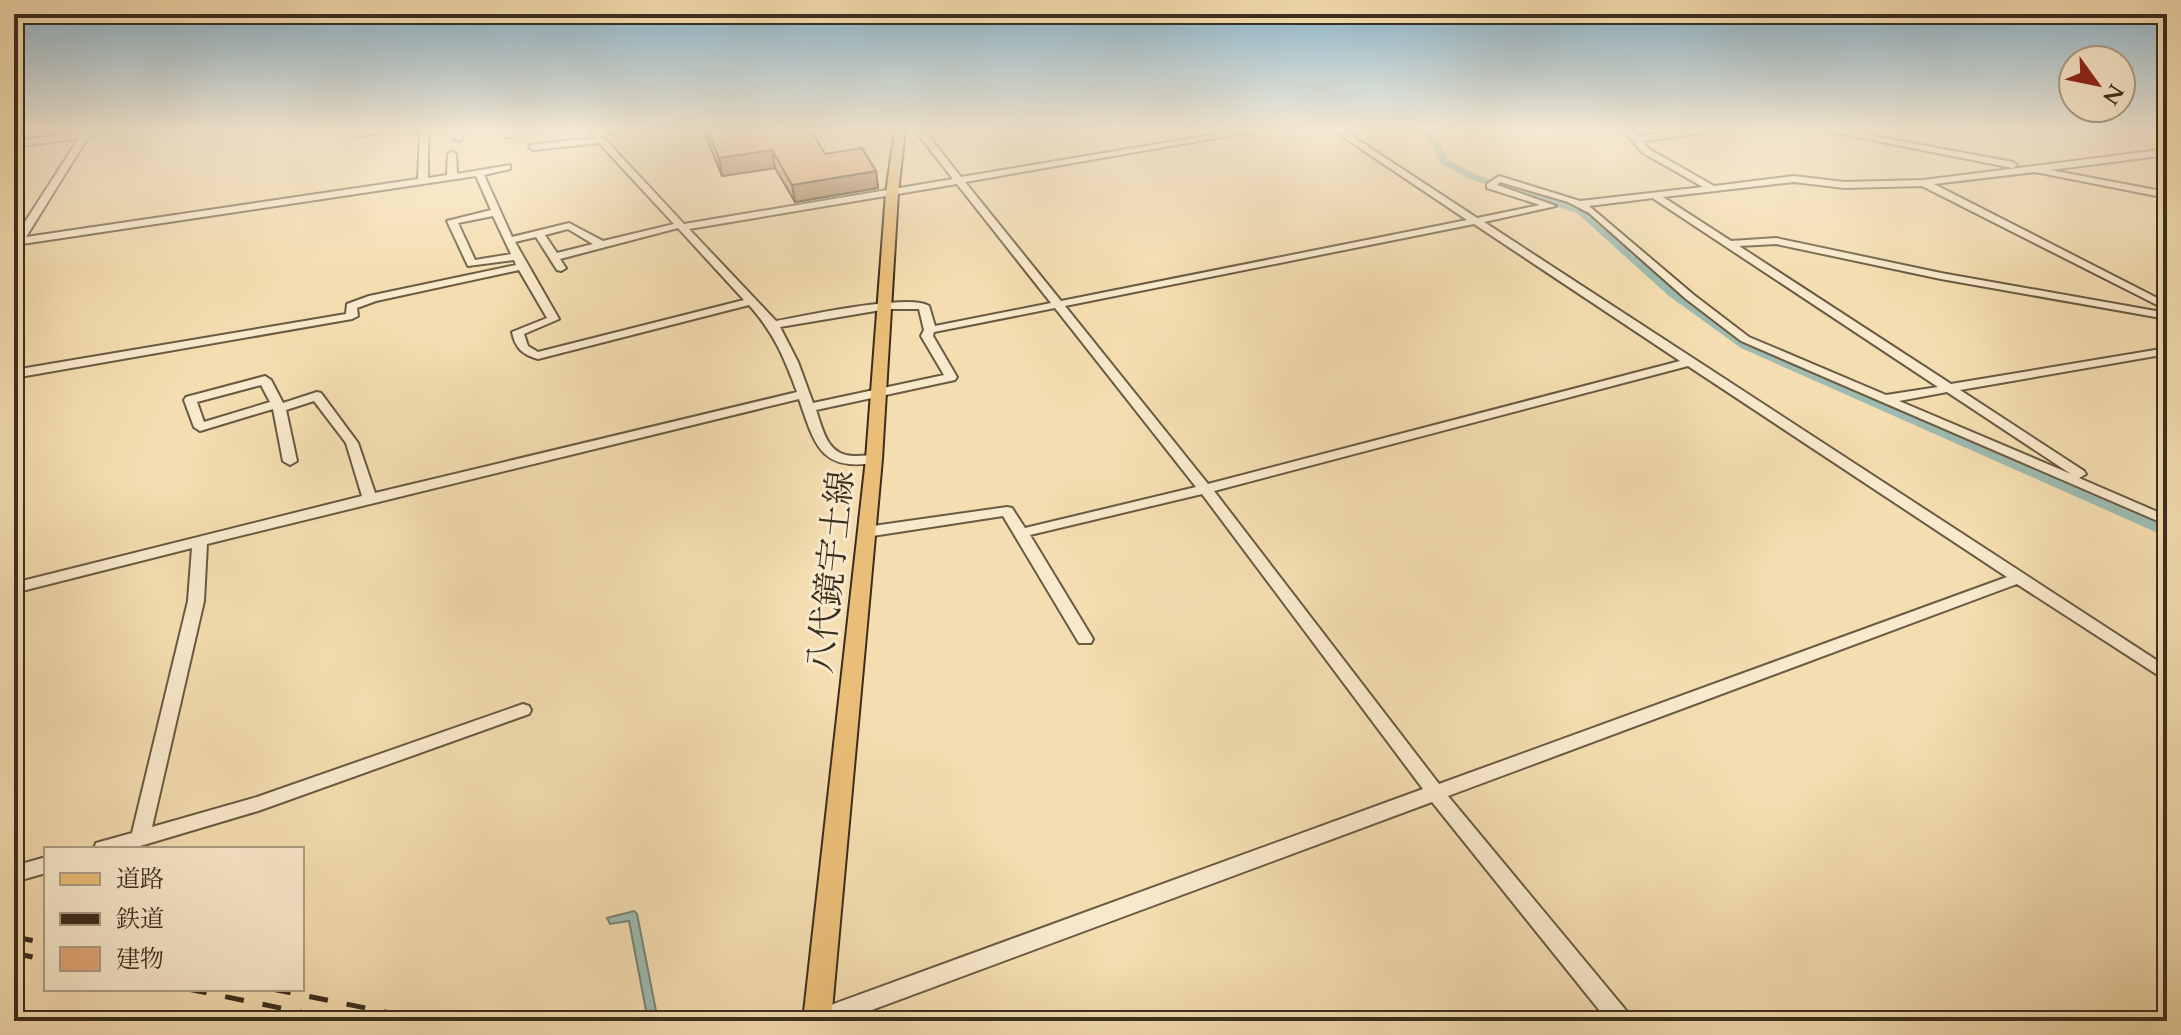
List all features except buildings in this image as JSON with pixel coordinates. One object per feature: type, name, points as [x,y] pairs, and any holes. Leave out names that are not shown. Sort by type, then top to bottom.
[{"type":"main road","name":"八代鏡宇土線","points":[[817,1020],[874,459],[894,178]]},
{"type":"street","points":[[16,244],[57,178]]},
{"type":"street","points":[[16,244],[443,178]]},
{"type":"street","points":[[481,178],[511,240],[518,262],[553,319],[518,332],[524,351],[538,356],[753,301]]},
{"type":"street","points":[[637,178],[773,325],[807,401],[821,443],[828,453],[839,460],[874,459]]},
{"type":"street","points":[[554,257],[682,226],[969,178]]},
{"type":"street","points":[[1409,178],[2167,675]]},
{"type":"street","points":[[1694,178],[1713,189]]},
{"type":"street","points":[[1580,205],[1794,179],[1844,185],[1923,183],[1955,178]]},
{"type":"street","points":[[2079,178],[2167,195]]},
{"type":"street","points":[[930,330],[1551,206],[1490,186],[1499,179],[1580,205],[1606,222],[1690,297],[1745,339],[2167,521]]},
{"type":"street","points":[[959,180],[1205,489],[1435,792],[1621,1021]]},
{"type":"street","points":[[1923,183],[2167,307]]},
{"type":"street","points":[[1657,197],[2113,497]]},
{"type":"street","points":[[496,212],[452,221],[472,264],[518,262]]},
{"type":"street","points":[[511,240],[569,226],[604,247]]},
{"type":"street","points":[[539,233],[561,268]]},
{"type":"street","points":[[627,239],[635,248]]},
{"type":"street","points":[[1730,244],[1776,241],[1941,276],[2167,316]]},
{"type":"street","points":[[14,374],[352,316],[351,306],[373,298],[518,262]]},
{"type":"street","points":[[14,588],[370,498],[807,401],[951,377],[927,336],[930,330],[924,306],[887,306],[773,325]]},
{"type":"street","points":[[1887,399],[2167,351]]},
{"type":"street","points":[[1021,533],[1205,489],[1690,362]]},
{"type":"street","points":[[290,461],[278,406],[265,380],[190,400],[200,427],[278,406],[317,396],[352,443],[370,498]]},
{"type":"street","points":[[866,532],[1007,511],[1085,639]]},
{"type":"street","points":[[140,838],[196,601],[200,540]]},
{"type":"street","points":[[817,1020],[2019,578]]},
{"type":"street","points":[[110,847],[258,804],[523,710]]},
{"type":"street","points":[[14,874],[44,866]]},
{"type":"water","points":[[634,911],[658,1021],[648,1021],[629,921],[610,924],[607,918]]},
{"type":"waterway","points":[[1477,178],[1580,211],[1673,294],[1745,346],[2167,532]]},
{"type":"railway","points":[[14,937],[44,943]]},
{"type":"railway","points":[[14,953],[44,960]]},
{"type":"railway","points":[[198,991],[344,1021]]},
{"type":"railway","points":[[282,991],[430,1021]]}]
